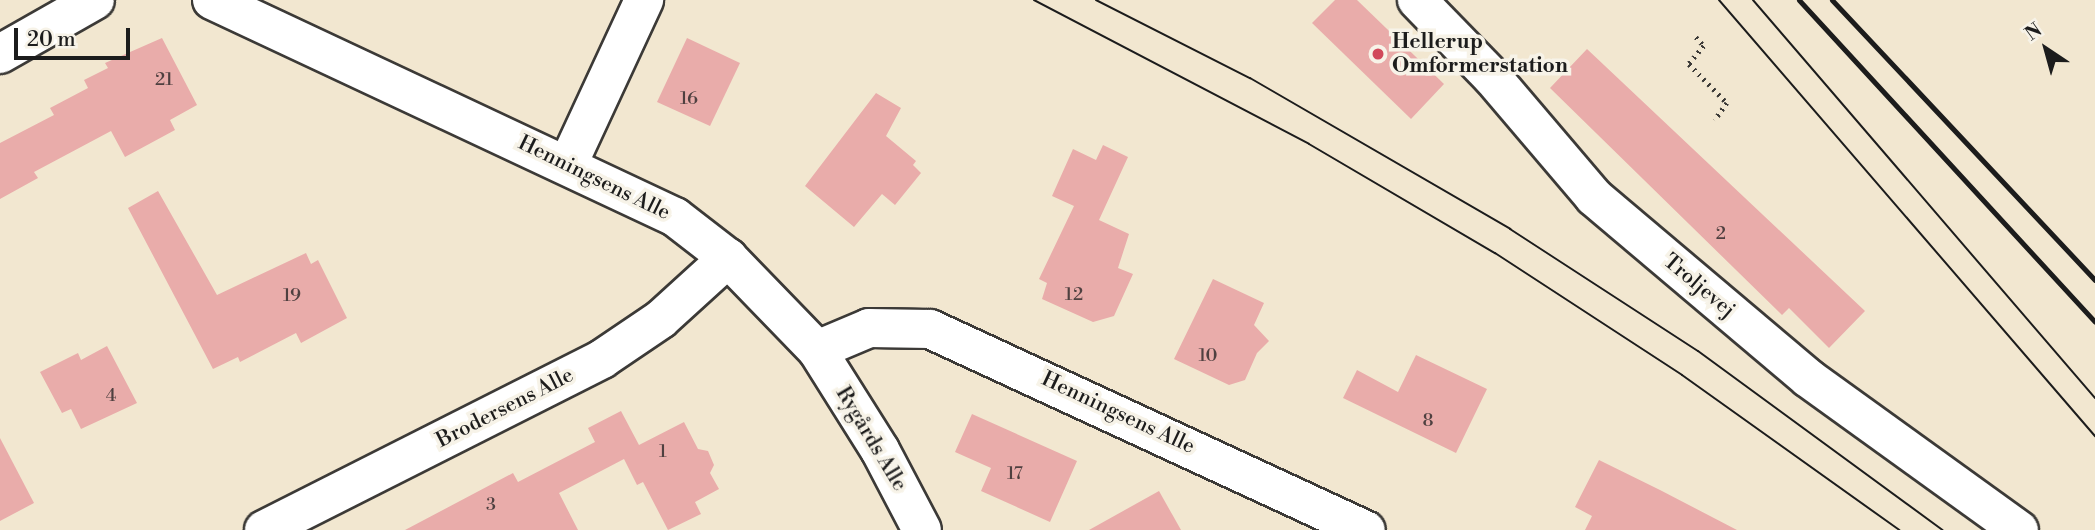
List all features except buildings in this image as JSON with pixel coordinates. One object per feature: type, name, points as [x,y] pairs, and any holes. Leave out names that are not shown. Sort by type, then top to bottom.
[{"type":"street","points":[[0,54],[95,0]]},
{"type":"street","name":"Henningsens Alle","points":[[212,0],[568,164],[675,217],[728,258],[817,350],[869,328],[930,329],[1088,398],[1366,530]]},
{"type":"street","points":[[568,164],[644,0]]},
{"type":"street","name":"Troljevej","points":[[1417,0],[1492,77],[1594,197],[1808,378],[2019,530]]},
{"type":"street","name":"Brodersens Alle","points":[[264,530],[602,359],[661,320],[728,258]]},
{"type":"street","name":"Rygårds Alle","points":[[817,350],[880,450],[922,530]]},
{"type":"path","points":[[1696,37],[1704,46],[1689,64],[1727,103],[1715,120]]},
{"type":"tram line","points":[[1034,0],[1309,144],[1495,253],[1682,375],[1899,530]]},
{"type":"tram line","points":[[1096,0],[1250,78],[1510,229],[1698,351],[1943,530]]},
{"type":"tram line","points":[[1719,0],[2095,436]]},
{"type":"tram line","points":[[1753,0],[2095,398]]},
{"type":"railway","points":[[1799,0],[2095,322]]},
{"type":"railway","points":[[1832,0],[2095,280]]},
{"type":"place","name":"Hellerup Omformerstation","points":[[1378,54]]}]
